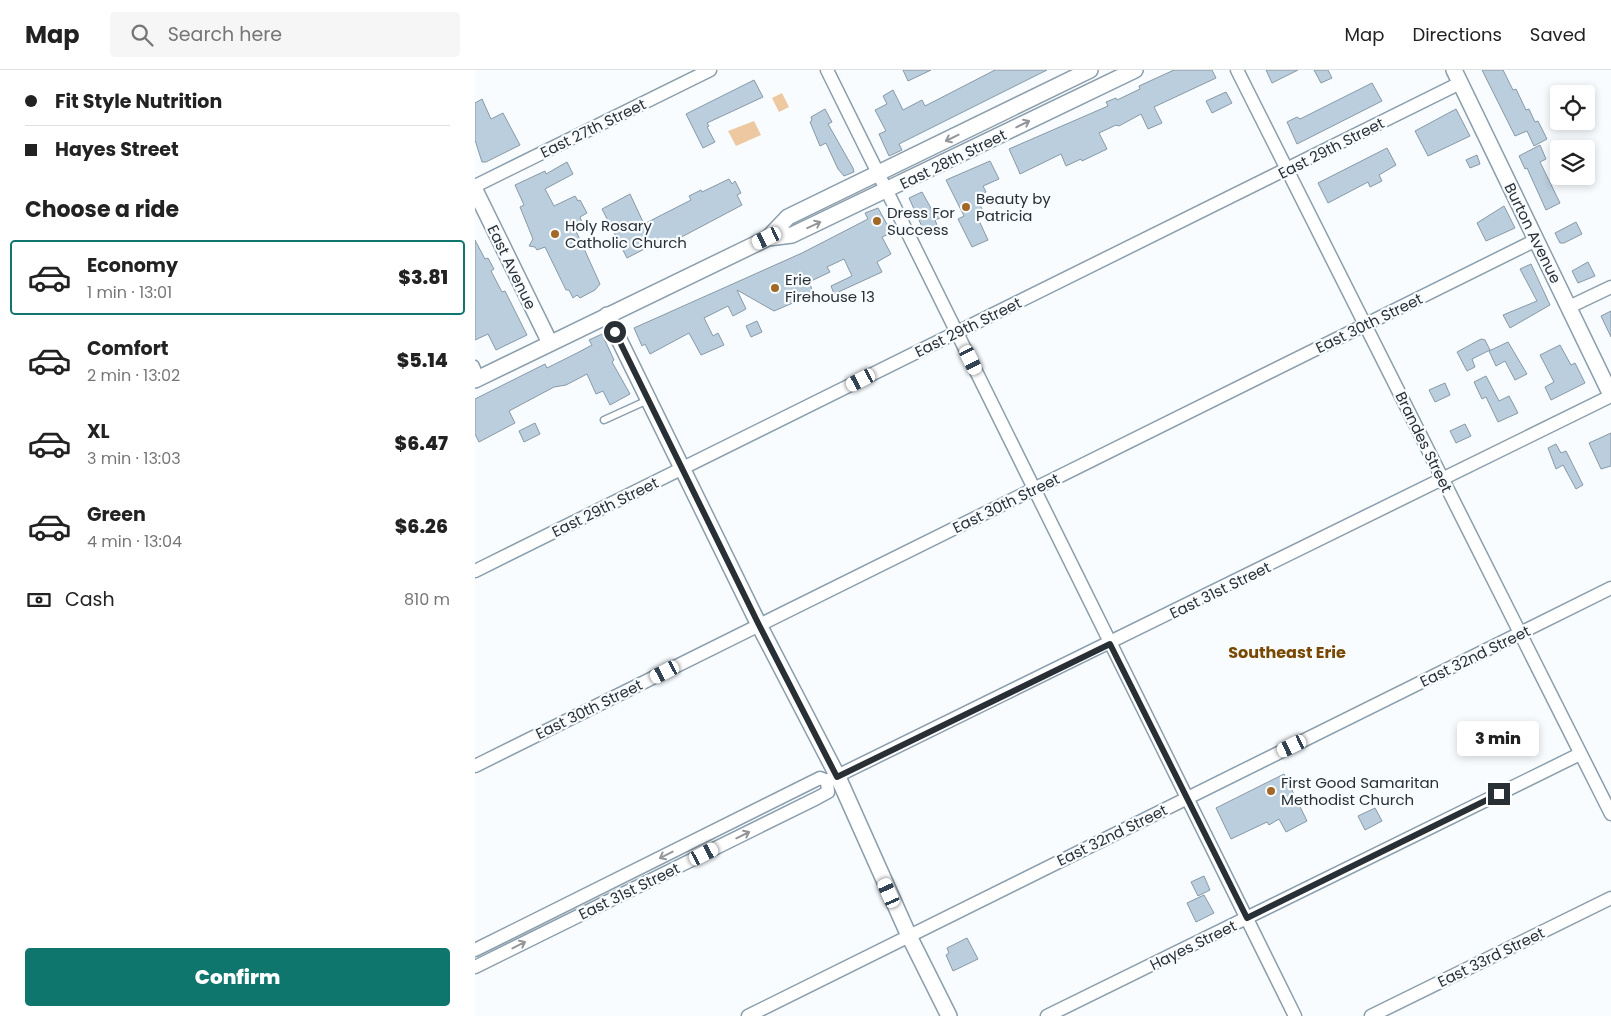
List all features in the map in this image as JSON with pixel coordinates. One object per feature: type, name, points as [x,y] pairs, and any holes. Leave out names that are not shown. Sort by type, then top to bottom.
[{"type":"street","name":"East 27th Street","points":[[475,186],[710,70]]},
{"type":"street","points":[[827,70],[1295,1016]]},
{"type":"street","name":"East 28th Street","points":[[767,238],[788,217],[1090,70]]},
{"type":"street","name":"East 28th Street","points":[[477,374],[550,343],[767,238],[792,235],[1135,70]]},
{"type":"street","name":"Brandes Street","points":[[1237,70],[1611,814]]},
{"type":"street","name":"East 29th Street","points":[[475,571],[1287,170],[1457,76]]},
{"type":"street","name":"Burton Avenue","points":[[1457,76],[1611,396]]},
{"type":"street","name":"East Avenue","points":[[475,190],[550,343]]},
{"type":"street","name":"East 30th Street","points":[[475,766],[1536,240]]},
{"type":"street","points":[[1569,307],[1611,287]]},
{"type":"street","points":[[607,315],[949,1016]]},
{"type":"street","name":"East 31st Street","points":[[475,950],[820,778],[832,779],[1110,644],[1611,396]]},
{"type":"street","name":"East 32nd Street","points":[[748,1016],[1611,588]]},
{"type":"street","name":"Hayes Street","points":[[1047,1016],[1580,754]]},
{"type":"street","name":"East 31st Street","points":[[475,967],[817,798],[828,792],[832,779]]},
{"type":"street","name":"East 33rd Street","points":[[1371,1016],[1611,898]]},
{"type":"lane","points":[[604,420],[648,400]]},
{"type":"shaded area","points":[[782,93],[789,107],[779,112],[772,98]]},
{"type":"shaded area","points":[[754,121],[761,135],[736,146],[728,131]]},
{"type":"building","points":[[903,70],[931,70],[908,81]]},
{"type":"building","points":[[995,70],[1047,70],[899,144],[902,150],[889,156],[879,134],[886,131],[875,110],[887,104],[883,96],[893,90],[903,110],[922,100],[925,106]]},
{"type":"building","points":[[1174,70],[1212,70],[1216,78],[1154,107],[1162,123],[1148,129],[1141,114],[1119,126],[1116,125],[1099,133],[1107,149],[1082,161],[1081,159],[1066,166],[1061,154],[1020,174],[1009,149],[1108,106],[1106,102],[1116,98],[1117,100],[1140,89],[1139,86]]},
{"type":"building","points":[[1266,70],[1298,70],[1272,83]]},
{"type":"building","points":[[1314,70],[1328,70],[1332,78],[1321,83]]},
{"type":"building","points":[[1482,70],[1503,70],[1513,90],[1516,89],[1526,110],[1529,109],[1535,122],[1538,121],[1547,139],[1534,146],[1527,131],[1515,136]]},
{"type":"building","points":[[754,80],[763,97],[707,123],[709,126],[707,127],[715,142],[703,148],[686,114]]},
{"type":"building","points":[[1372,83],[1382,101],[1297,144],[1287,122],[1297,117],[1300,119]]},
{"type":"building","points":[[1226,92],[1232,103],[1212,113],[1206,101]]},
{"type":"building","points":[[482,99],[491,119],[503,113],[520,145],[486,162],[482,162],[475,140],[475,103]]},
{"type":"building","points":[[825,109],[832,122],[828,124],[853,168],[854,172],[844,176],[838,169],[826,143],[820,146],[810,122],[812,120],[811,117]]},
{"type":"building","points":[[1456,109],[1470,136],[1428,156],[1415,131]]},
{"type":"building","points":[[1540,145],[1546,159],[1540,162],[1560,203],[1546,210],[1527,168],[1525,169],[1519,156]]},
{"type":"building","points":[[1387,148],[1396,165],[1379,175],[1382,181],[1370,187],[1368,182],[1328,203],[1318,183]]},
{"type":"building","points":[[1477,155],[1480,164],[1470,168],[1466,160]]},
{"type":"building","points":[[990,161],[999,179],[983,186],[986,192],[976,197],[983,211],[976,214],[988,240],[972,247],[958,219],[964,216],[946,180]]},
{"type":"building","name":"Holy Rosary Catholic Church","points":[[567,162],[573,174],[545,189],[554,206],[575,196],[578,201],[580,200],[587,213],[580,217],[584,227],[576,231],[600,284],[595,290],[580,298],[577,295],[573,298],[569,290],[566,290],[545,247],[537,250],[535,247],[529,246],[533,239],[520,207],[524,205],[515,185],[545,171],[546,174]]},
{"type":"building","points":[[729,179],[732,184],[735,181],[741,193],[737,195],[742,205],[657,250],[654,244],[627,258],[602,209],[630,194],[644,224],[691,200],[689,196]]},
{"type":"building","points":[[922,192],[932,210],[935,209],[940,218],[935,220],[937,225],[927,231],[925,228],[923,229],[909,198]]},
{"type":"building","points":[[1504,206],[1515,228],[1486,241],[1477,223]]},
{"type":"building","points":[[878,208],[888,226],[886,227],[889,234],[882,237],[891,254],[877,262],[882,272],[834,294],[831,286],[852,276],[844,259],[827,267],[830,272],[809,282],[814,294],[774,311],[737,290],[746,309],[733,316],[728,306],[704,318],[713,336],[718,333],[724,345],[701,355],[689,333],[650,354],[645,344],[642,346],[634,328],[802,253],[868,219],[865,213]]},
{"type":"building","points":[[1576,222],[1582,234],[1564,243],[1560,243],[1555,233]]},
{"type":"building","points":[[475,240],[485,259],[488,258],[494,269],[491,271],[502,292],[505,291],[527,335],[496,350],[488,334],[475,340]]},
{"type":"building","points":[[1588,262],[1595,276],[1578,283],[1572,271]]},
{"type":"building","points":[[1531,264],[1550,305],[1510,328],[1503,315],[1537,301],[1520,269]]},
{"type":"building","points":[[1611,311],[1611,337],[1601,316]]},
{"type":"building","points":[[757,321],[762,332],[751,337],[746,326]]},
{"type":"building","points":[[602,334],[614,360],[612,362],[630,394],[610,405],[603,391],[596,394],[587,374],[566,385],[554,387],[509,411],[515,423],[479,442],[475,434],[475,399],[545,364],[547,368],[577,353],[592,345],[589,340]]},
{"type":"building","points":[[1481,339],[1485,340],[1490,350],[1472,359],[1475,367],[1467,371],[1457,352]]},
{"type":"building","points":[[1508,342],[1527,374],[1515,380],[1505,361],[1496,366],[1489,351]]},
{"type":"building","points":[[1560,345],[1571,365],[1575,363],[1585,383],[1551,400],[1545,387],[1554,382],[1540,355]]},
{"type":"building","points":[[1486,376],[1499,401],[1509,396],[1518,413],[1498,422],[1486,397],[1482,399],[1474,382]]},
{"type":"building","points":[[1445,383],[1450,395],[1435,402],[1429,390]]},
{"type":"building","points":[[535,423],[540,434],[524,442],[519,431]]},
{"type":"building","points":[[1465,424],[1471,436],[1456,443],[1450,431]]},
{"type":"building","points":[[1611,433],[1611,466],[1601,469],[1589,443]]},
{"type":"building","points":[[1556,444],[1561,453],[1566,451],[1583,485],[1576,489],[1563,465],[1556,469],[1548,448]]},
{"type":"building","name":"First Good Samaritan Methodist Church","points":[[1284,774],[1307,821],[1286,832],[1279,819],[1269,825],[1267,822],[1231,839],[1216,808]]},
{"type":"building","points":[[1375,808],[1382,821],[1365,830],[1358,816]]},
{"type":"building","points":[[1204,876],[1210,890],[1198,896],[1191,882]]},
{"type":"building","points":[[1204,895],[1214,913],[1196,922],[1187,903]]},
{"type":"building","points":[[967,938],[978,959],[953,971],[946,955],[949,953],[947,948]]},
{"type":"place","name":"Beauty by Patricia","points":[[966,207]]},
{"type":"place","name":"Dress For Success","points":[[877,221]]},
{"type":"place","name":"Holy Rosary Catholic Church","points":[[555,234]]},
{"type":"place","name":"Erie Firehouse 13","points":[[775,288]]},
{"type":"place","name":"First Good Samaritan Methodist Church","points":[[1271,791]]},
{"type":"district","name":"Southeast Erie","points":[[1287,652]]},
{"type":"route","points":[[615,332],[759,625],[837,777],[1110,644],[1247,918],[1499,794]]}]
